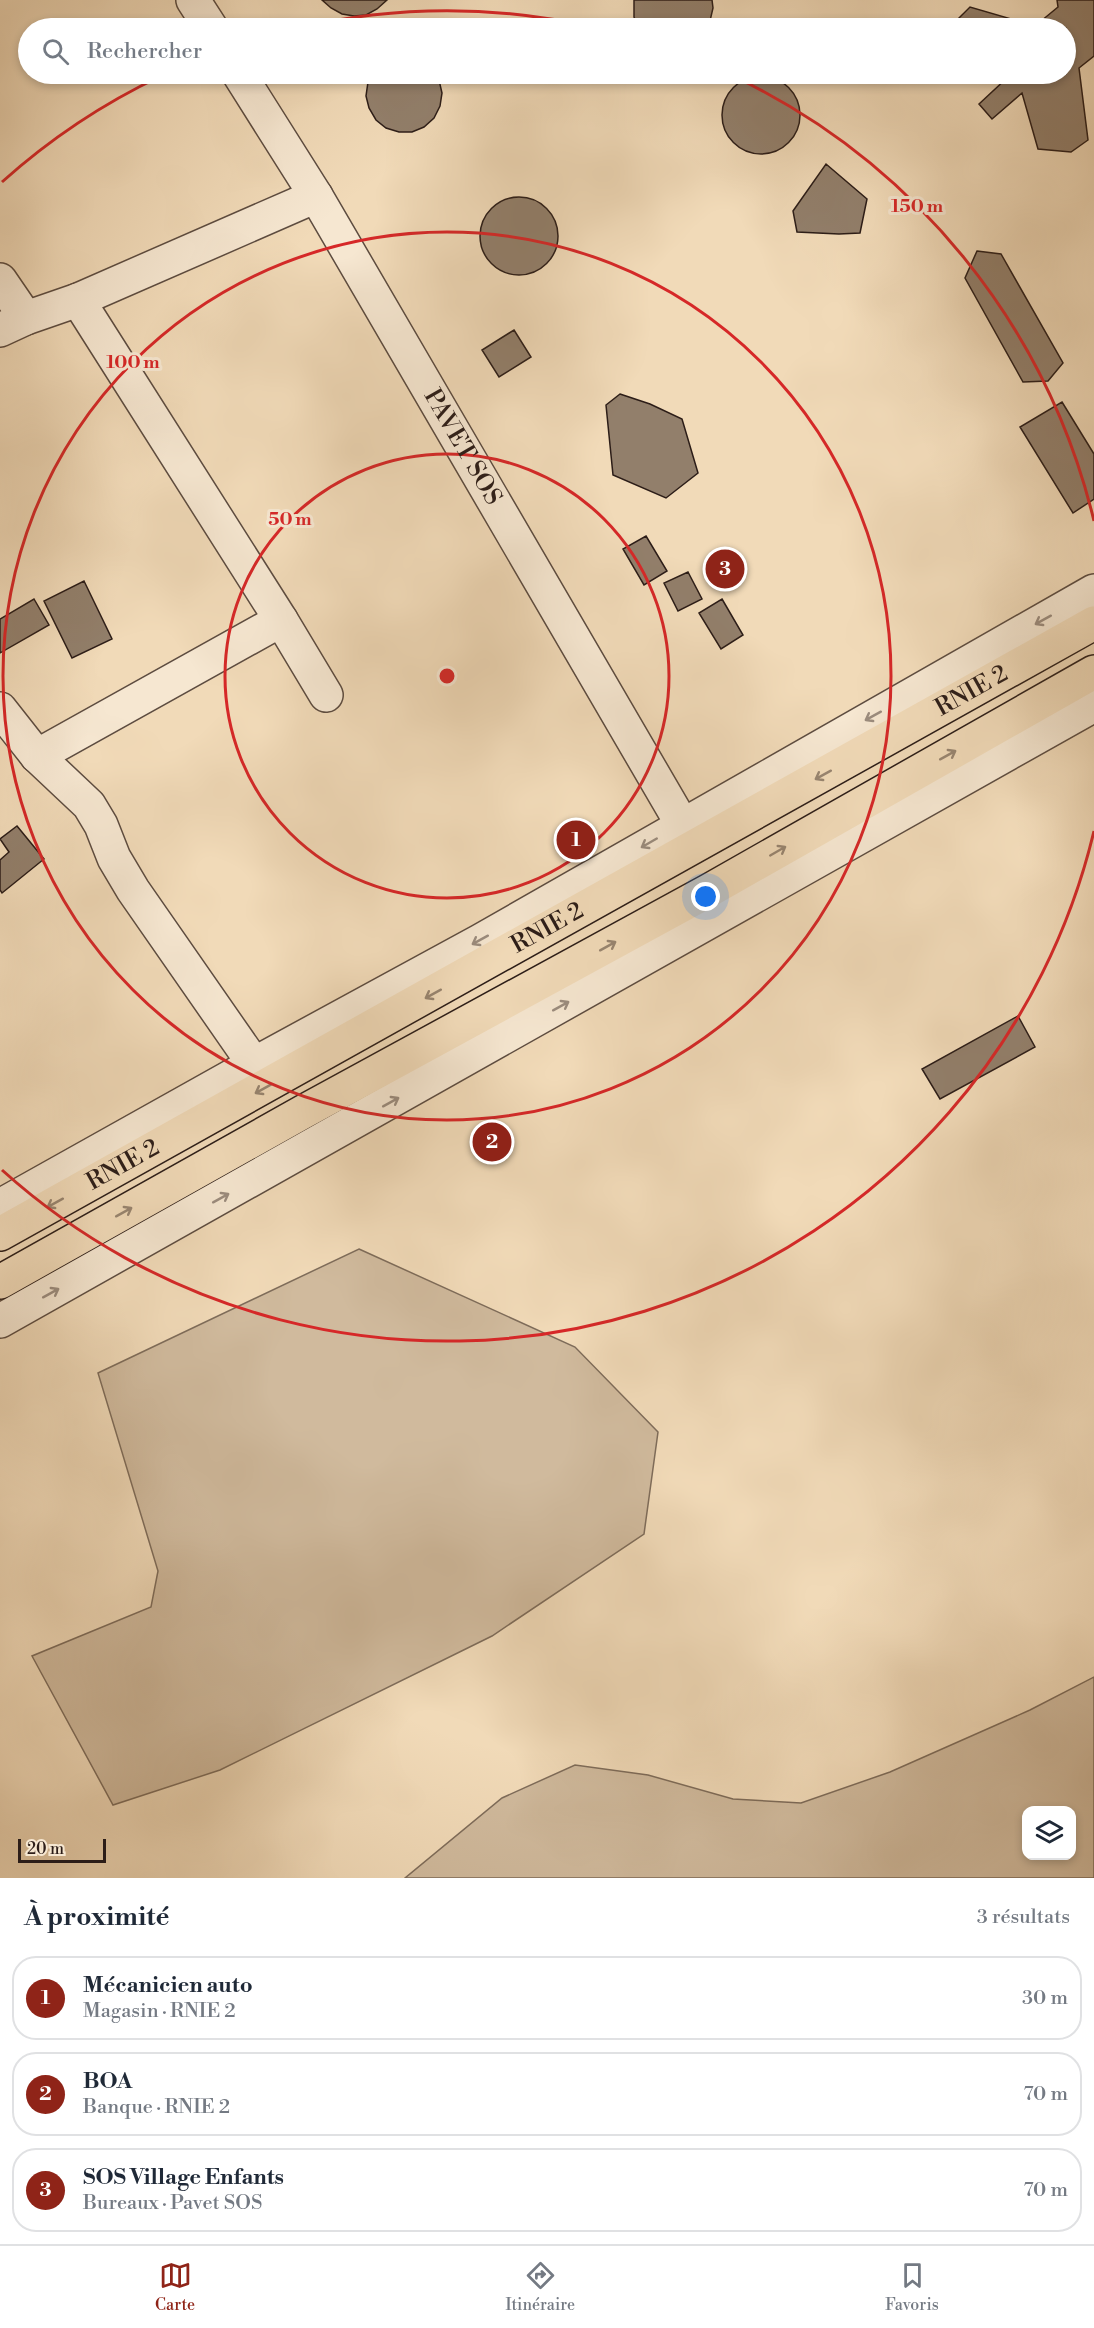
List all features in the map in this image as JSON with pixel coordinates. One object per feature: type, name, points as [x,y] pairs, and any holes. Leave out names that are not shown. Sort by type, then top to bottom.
[{"type":"highway","name":"RNIE 2","points":[[0,1234],[1094,624]]},
{"type":"highway","name":"RNIE 2","points":[[0,1282],[303,1112],[710,890],[1094,672]]},
{"type":"street","points":[[193,0],[205,18]]},
{"type":"street","name":"PAVET SOS","points":[[245,84],[316,196],[682,824]]},
{"type":"street","points":[[0,280],[13,324],[78,300],[316,196]]},
{"type":"street","points":[[78,300],[326,695]]},
{"type":"street","points":[[0,1206],[480,941],[1094,591]]},
{"type":"street","points":[[37,756],[281,620]]},
{"type":"street","points":[[0,1321],[1094,705]]},
{"type":"street","points":[[0,709],[37,756],[89,805],[101,825],[114,858],[133,890],[254,1064]]},
{"type":"shaded area","points":[[359,1249],[575,1347],[658,1432],[644,1534],[492,1636],[220,1770],[113,1805],[32,1656],[151,1607],[158,1571],[98,1373]]},
{"type":"shaded area","points":[[1094,1677],[1094,1878],[405,1878],[502,1798],[575,1765],[648,1775],[733,1799],[801,1803],[890,1772],[1030,1710]]},
{"type":"building","points":[[322,0],[387,0],[366,15],[354,16],[342,14]]},
{"type":"building","points":[[634,0],[712,0],[711,18],[634,17]]},
{"type":"building","points":[[1057,0],[1094,0],[1094,56],[1079,68],[1088,140],[1071,152],[1038,149],[1022,93],[992,119],[979,104],[1000,84],[1076,84],[1076,18],[1045,18],[1058,7]]},
{"type":"building","points":[[970,7],[1008,18],[959,18]]},
{"type":"building","points":[[368,84],[440,84],[442,93],[440,106],[434,118],[424,127],[412,132],[399,132],[386,128],[376,120],[369,108],[366,96]]},
{"type":"building","points":[[738,84],[784,84],[793,93],[799,107],[799,123],[793,137],[783,147],[769,153],[753,153],[739,147],[729,137],[723,123],[725,100]]},
{"type":"building","points":[[826,164],[867,199],[860,233],[797,232],[793,211]]},
{"type":"building","points":[[519,197],[534,200],[547,208],[555,221],[558,236],[555,251],[547,264],[534,272],[519,275],[504,272],[491,264],[483,251],[480,236],[483,221],[491,208],[504,200]]},
{"type":"building","points":[[977,251],[1001,254],[1063,363],[1048,381],[1023,382],[965,278]]},
{"type":"building","points":[[514,330],[531,357],[499,377],[482,350]]},
{"type":"building","points":[[620,394],[650,404],[682,419],[698,473],[666,498],[613,475],[606,405]]},
{"type":"building","points":[[1062,402],[1094,454],[1094,499],[1073,513],[1020,427]]},
{"type":"building","points":[[646,536],[667,571],[644,585],[623,549]]},
{"type":"building","points":[[688,572],[702,599],[678,611],[664,583]]},
{"type":"building","points":[[84,581],[112,639],[72,658],[44,601]]},
{"type":"building","points":[[34,599],[49,625],[0,653],[0,619]]},
{"type":"building","points":[[722,599],[743,635],[721,649],[699,613]]},
{"type":"building","points":[[17,826],[44,859],[2,893],[0,890],[0,860],[9,852],[0,839]]},
{"type":"building","points":[[1018,1016],[1035,1047],[940,1099],[922,1069]]},
{"type":"place","name":"SOS Village Enfants","points":[[725,569]]},
{"type":"place","name":"Mécanicien auto","points":[[576,840]]},
{"type":"place","name":"BOA","points":[[492,1142]]}]
